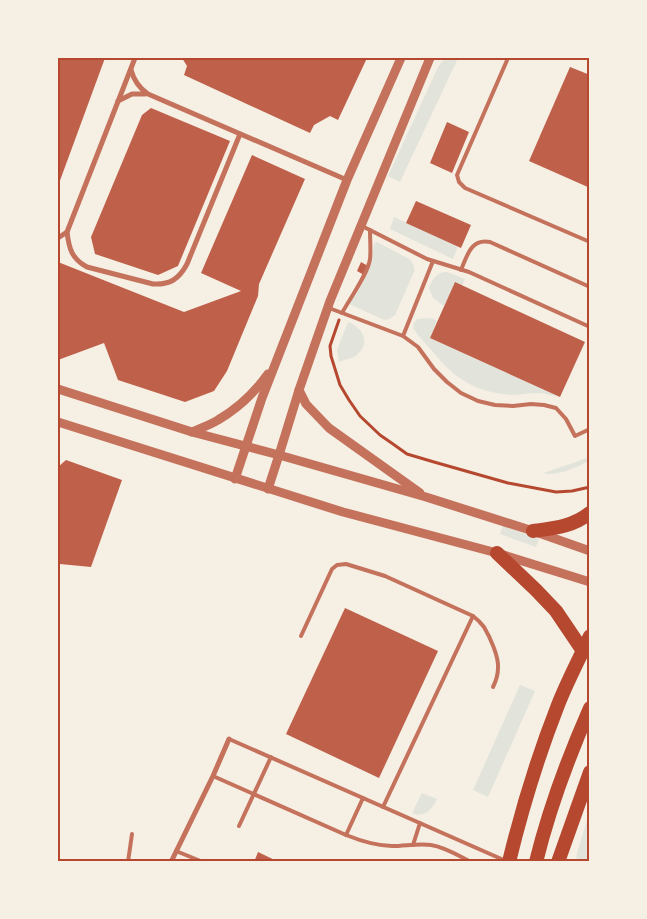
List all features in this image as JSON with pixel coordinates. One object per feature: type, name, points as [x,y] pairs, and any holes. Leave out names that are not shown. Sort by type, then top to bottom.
[{"type":"highway","points":[[534,531],[568,525],[580,521],[590,513]]},
{"type":"highway","points":[[497,553],[556,611],[583,651]]},
{"type":"highway","points":[[508,862],[520,814],[539,755],[559,704],[590,636]]},
{"type":"highway","points":[[536,862],[556,794],[590,708]]},
{"type":"highway","points":[[558,862],[590,772]]},
{"type":"street","points":[[135,58],[67,232],[68,244],[79,263],[87,267],[153,284],[174,280],[182,274],[240,134]]},
{"type":"street","points":[[235,479],[262,398],[347,180],[401,58]]},
{"type":"street","points":[[268,489],[299,390],[328,307],[366,228],[430,58]]},
{"type":"street","points":[[131,70],[137,84],[148,94],[347,180]]},
{"type":"street","points":[[117,101],[132,94],[148,94]]},
{"type":"street","points":[[58,238],[67,232]]},
{"type":"street","points":[[192,432],[217,421],[235,408],[260,386],[276,364]]},
{"type":"street","points":[[58,389],[192,432],[426,497],[590,551]]},
{"type":"street","points":[[299,390],[306,404],[329,428],[426,497]]},
{"type":"street","points":[[59,424],[343,512],[497,553],[590,582]]},
{"type":"street","points":[[171,862],[229,739]]},
{"type":"lane","points":[[508,58],[458,175],[459,182],[465,188],[590,242]]},
{"type":"lane","points":[[366,228],[433,261],[473,274],[590,328]]},
{"type":"lane","points":[[342,313],[369,265],[370,255],[366,228]]},
{"type":"lane","points":[[461,270],[473,246],[476,243],[485,241],[590,287]]},
{"type":"lane","points":[[403,336],[433,261]]},
{"type":"lane","points":[[328,307],[403,336],[418,347],[446,382],[461,393],[478,401],[495,405],[544,405],[556,408],[566,419],[575,436],[590,429]]},
{"type":"lane","points":[[301,636],[328,575],[337,565],[346,564],[385,576],[473,616],[484,626],[497,658],[497,678],[493,687]]},
{"type":"lane","points":[[383,807],[473,616]]},
{"type":"lane","points":[[229,739],[508,862]]},
{"type":"lane","points":[[239,826],[271,757]]},
{"type":"lane","points":[[213,776],[346,836],[377,845],[424,844],[438,846],[471,862]]},
{"type":"lane","points":[[346,836],[363,798]]},
{"type":"lane","points":[[413,845],[420,823]]},
{"type":"lane","points":[[128,862],[132,834]]},
{"type":"lane","points":[[176,850],[203,862]]},
{"type":"path","points":[[342,313],[330,346],[331,356],[340,385],[349,400],[360,416],[380,436],[407,454],[508,483],[556,492],[590,487]]},
{"type":"shaded area","points":[[445,58],[458,58],[400,182],[388,176],[438,67]]},
{"type":"shaded area","points":[[394,217],[458,246],[453,259],[390,229]]},
{"type":"shaded area","points":[[377,242],[409,259],[413,263],[414,268],[395,315],[384,320],[349,304],[366,275],[374,244]]},
{"type":"shaded area","points":[[447,272],[465,279],[462,286],[455,283],[444,306],[433,298],[429,288],[438,275]]},
{"type":"shaded area","points":[[432,318],[437,321],[430,338],[560,397],[541,393],[511,395],[487,391],[458,377],[449,370],[413,328],[417,319]]},
{"type":"shaded area","points":[[348,322],[361,331],[364,345],[356,356],[339,362],[337,350]]},
{"type":"shaded area","points":[[589,457],[589,461],[567,471],[555,474],[543,473],[576,462]]},
{"type":"shaded area","points":[[503,526],[539,539],[536,547],[500,534]]},
{"type":"shaded area","points":[[520,685],[535,691],[488,797],[473,790]]},
{"type":"shaded area","points":[[422,793],[437,799],[433,807],[424,814],[412,813]]},
{"type":"shaded area","points":[[589,814],[589,861],[576,861],[577,853]]},
{"type":"building","points":[[58,58],[105,58],[58,186]]},
{"type":"building","points":[[182,58],[367,58],[338,120],[330,116],[314,125],[310,133],[184,75],[187,66]]},
{"type":"building","points":[[570,67],[590,75],[590,188],[529,161]]},
{"type":"building","points":[[151,108],[230,141],[178,266],[158,275],[95,254],[91,237],[142,115]]},
{"type":"building","points":[[447,122],[469,132],[452,173],[430,163]]},
{"type":"building","points":[[252,155],[305,179],[259,284],[258,296],[227,371],[214,391],[185,402],[118,380],[104,343],[58,360],[58,262],[184,312],[241,291],[201,273]]},
{"type":"building","points":[[416,201],[471,225],[461,248],[406,223]]},
{"type":"building","points":[[361,262],[368,266],[364,275],[357,271]]},
{"type":"building","points":[[455,282],[585,342],[560,397],[430,338]]},
{"type":"building","points":[[66,460],[122,480],[91,567],[60,564],[58,560],[58,467]]},
{"type":"building","points":[[345,608],[438,651],[379,778],[286,734]]},
{"type":"building","points":[[258,852],[279,862],[254,862]]}]
